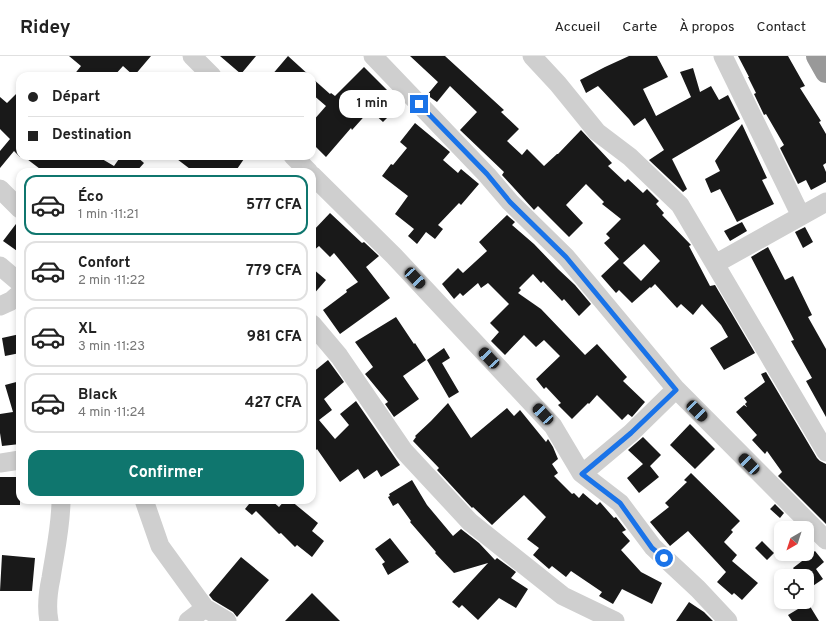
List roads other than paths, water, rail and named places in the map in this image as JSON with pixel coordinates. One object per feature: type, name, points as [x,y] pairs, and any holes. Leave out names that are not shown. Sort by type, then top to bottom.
[{"type":"highway","points":[[817,56],[826,72]]},
{"type":"street","points":[[192,56],[208,72]]},
{"type":"street","points":[[373,56],[487,174],[510,202],[566,257],[676,390],[826,540]]},
{"type":"street","points":[[532,56],[558,84],[597,132],[630,157],[680,205],[826,452]]},
{"type":"street","points":[[547,56],[558,84]]},
{"type":"street","points":[[724,56],[801,216]]},
{"type":"street","points":[[297,160],[305,168]]},
{"type":"street","points":[[316,179],[394,256],[553,426],[582,474],[620,503],[652,548],[698,589],[728,621]]},
{"type":"street","points":[[0,189],[16,205]]},
{"type":"street","points":[[715,264],[826,202]]},
{"type":"street","points":[[0,266],[16,280]]},
{"type":"street","points":[[316,329],[339,356],[404,451],[470,522],[563,596],[615,621]]},
{"type":"street","points":[[582,474],[631,433],[676,390]]},
{"type":"street","points":[[0,463],[16,461]]},
{"type":"street","points":[[49,621],[47,606],[48,593],[61,504]]},
{"type":"street","points":[[145,504],[160,546],[204,608],[227,621]]},
{"type":"street","points":[[188,621],[204,608]]}]
